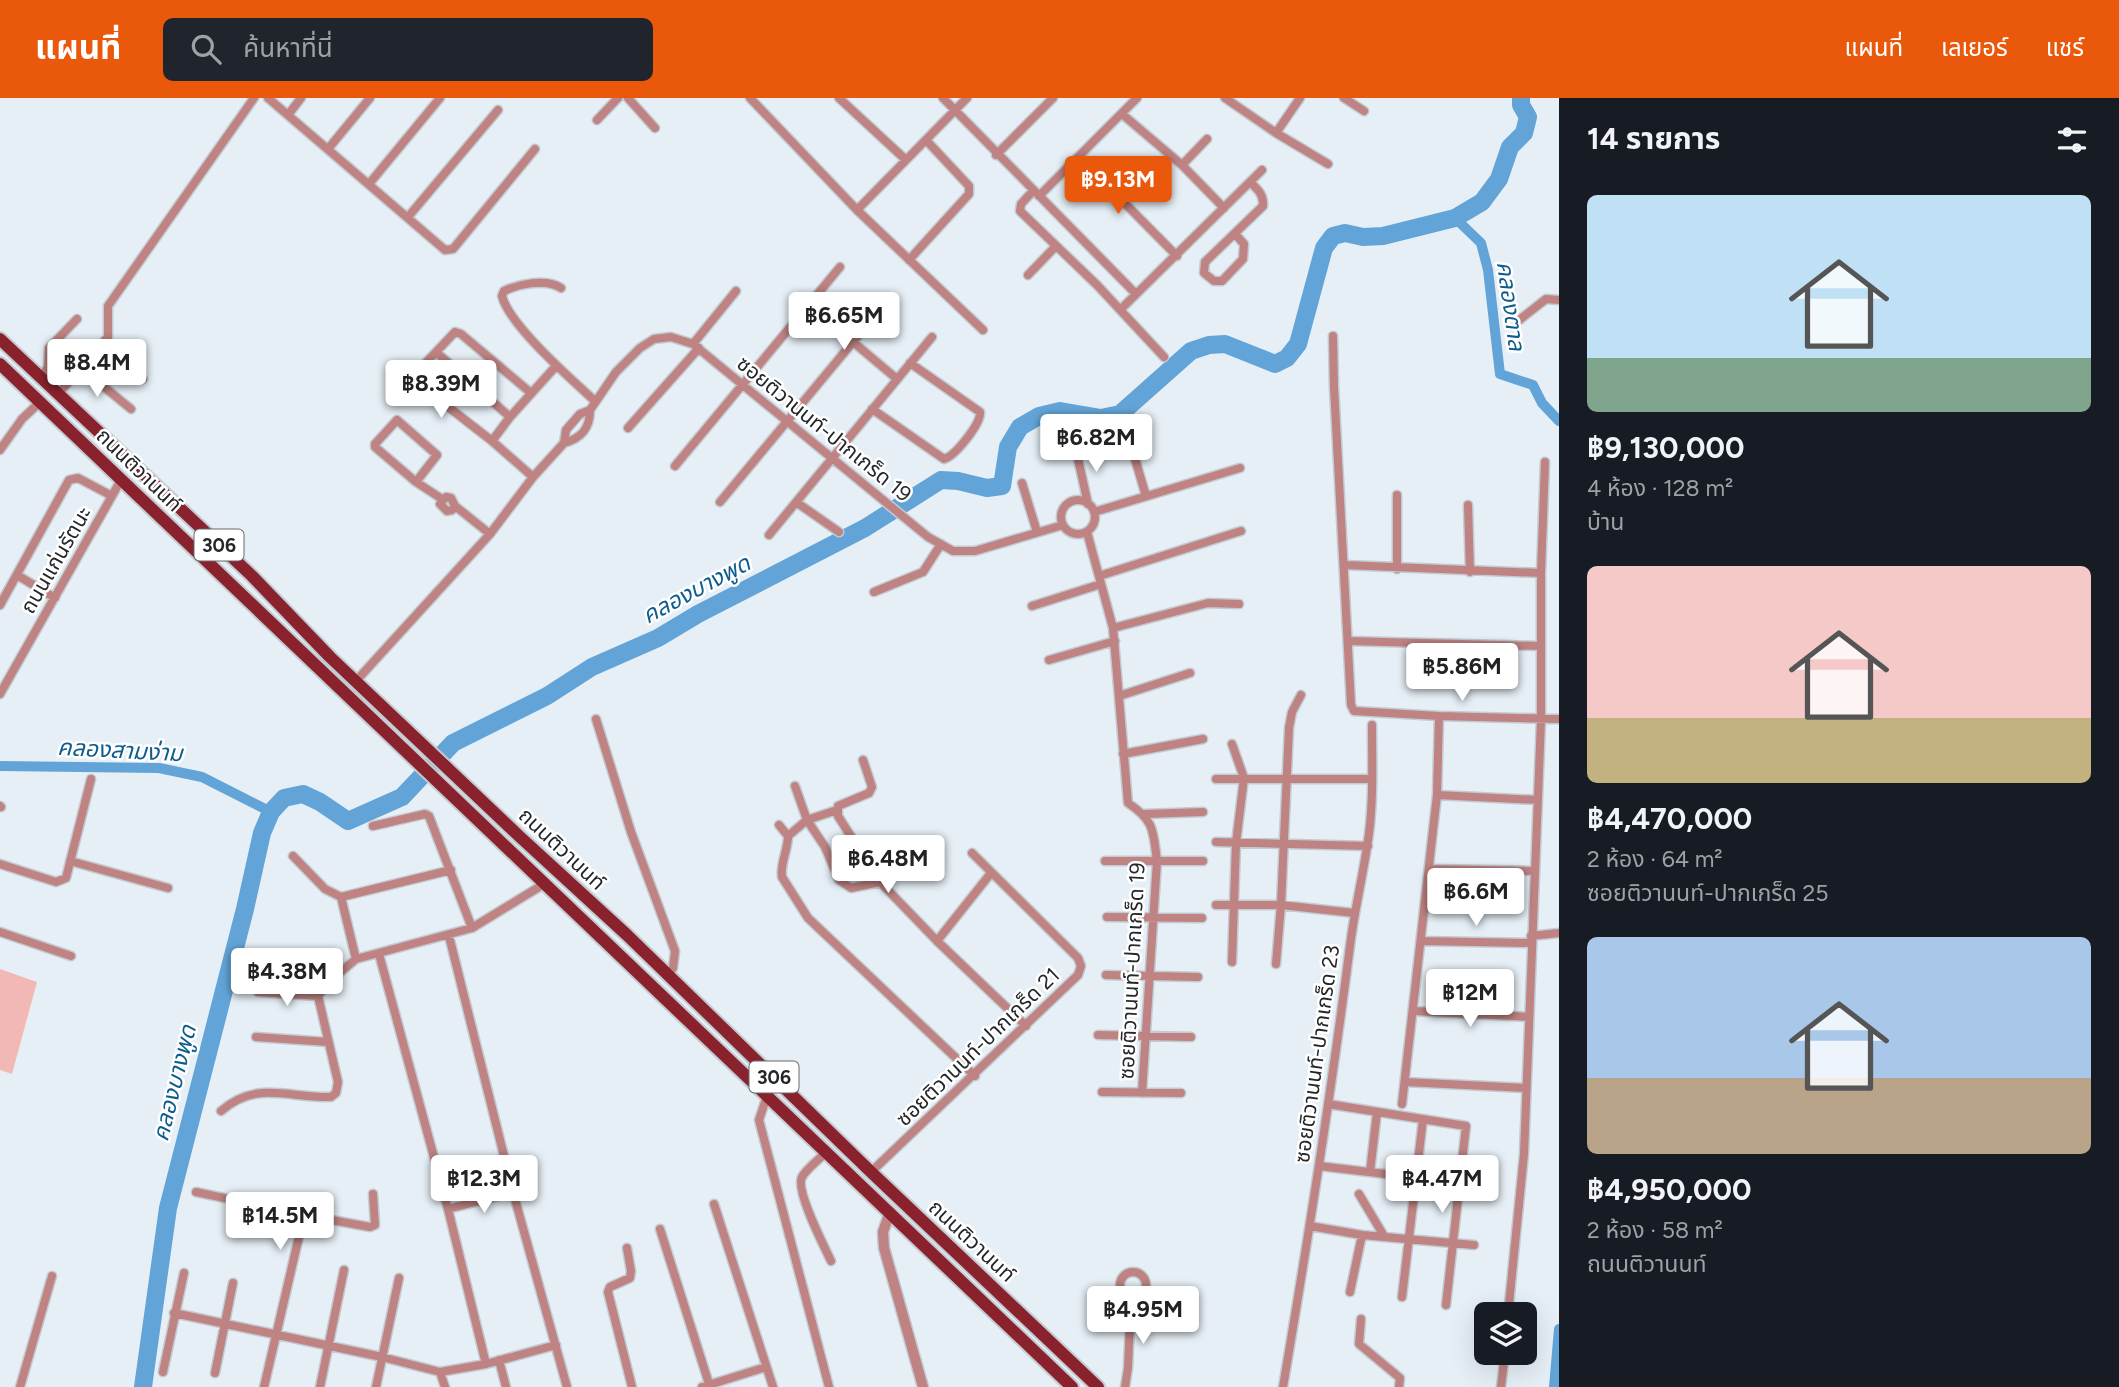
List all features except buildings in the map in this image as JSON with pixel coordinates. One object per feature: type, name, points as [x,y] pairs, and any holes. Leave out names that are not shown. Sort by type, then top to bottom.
[{"type":"main road","name":"ถนนติวานนท์","points":[[0,339],[252,576],[433,755],[627,935],[1098,1387]]},
{"type":"main road","name":"ถนนติวานนท์","points":[[0,364],[1072,1387]]},
{"type":"main road","points":[[890,1212],[901,1200]]},
{"type":"street","points":[[58,394],[110,333],[108,306],[254,98]]},
{"type":"street","points":[[268,98],[445,250],[453,249],[535,149]]},
{"type":"street","points":[[288,115],[301,98]]},
{"type":"street","points":[[328,149],[370,98]]},
{"type":"street","points":[[369,184],[439,98]]},
{"type":"street","points":[[597,120],[618,98]]},
{"type":"street","points":[[628,98],[655,128]]},
{"type":"street","points":[[750,98],[857,210],[983,330]]},
{"type":"street","points":[[839,98],[905,160]]},
{"type":"street","points":[[943,98],[996,155],[1136,294]]},
{"type":"street","points":[[857,210],[967,98]]},
{"type":"street","points":[[996,155],[1053,98]]},
{"type":"street","points":[[1137,98],[1079,157],[1021,204],[1020,211],[1121,309],[1164,357]]},
{"type":"street","points":[[1225,98],[1328,164]]},
{"type":"street","points":[[1276,133],[1300,98]]},
{"type":"street","points":[[1344,98],[1364,111]]},
{"type":"street","points":[[408,216],[498,110]]},
{"type":"street","points":[[1122,114],[1182,165],[1224,208]]},
{"type":"street","points":[[1182,165],[1207,139]]},
{"type":"street","points":[[909,260],[969,194],[969,186],[926,140]]},
{"type":"street","points":[[1079,157],[1177,256]]},
{"type":"street","points":[[1121,309],[1262,170]]},
{"type":"street","points":[[1236,234],[1244,244],[1243,259],[1222,281],[1214,281],[1205,273],[1203,265],[1263,205],[1261,192],[1250,182]]},
{"type":"street","points":[[1028,275],[1055,247]]},
{"type":"street","points":[[676,466],[840,267]]},
{"type":"street","points":[[561,288],[554,283],[516,285],[504,291],[502,296],[516,320],[556,366],[595,401]]},
{"type":"street","points":[[628,429],[696,346],[736,291]]},
{"type":"street","points":[[1518,321],[1546,299],[1559,300]]},
{"type":"street","points":[[720,502],[887,301]]},
{"type":"street","points":[[809,304],[897,379]]},
{"type":"street","points":[[41,378],[48,368],[49,348],[77,319]]},
{"type":"street","points":[[531,393],[456,332],[418,372],[417,378],[421,385],[492,441],[533,478]]},
{"type":"street","points":[[1333,336],[1354,711],[1559,719]]},
{"type":"street","points":[[564,443],[576,440],[583,433],[590,422],[590,410],[595,401],[616,372],[640,348],[654,339],[671,337],[696,346]]},
{"type":"street","points":[[769,535],[932,337]]},
{"type":"street","points":[[102,344],[143,379]]},
{"type":"street","name":"ซอยติวานนท์-ปากเกร็ด 19","points":[[696,346],[904,517],[953,551],[975,551],[1063,525]]},
{"type":"street","points":[[436,352],[510,417]]},
{"type":"street","points":[[872,409],[944,459],[950,458],[979,422],[980,412],[911,363]]},
{"type":"street","points":[[492,441],[556,366]]},
{"type":"street","points":[[81,368],[131,409]]},
{"type":"street","points":[[0,450],[22,419],[40,402]]},
{"type":"street","points":[[356,681],[490,534],[564,443],[566,430],[580,414],[590,410]]},
{"type":"street","points":[[416,482],[437,455],[397,420],[375,443],[375,447],[416,482],[442,499],[442,509],[447,511],[455,506],[490,534]]},
{"type":"street","points":[[1076,450],[1091,508],[1094,523],[1087,531],[1077,534],[1063,525],[1061,514],[1067,504],[1078,500],[1091,508],[1146,496],[1240,468]]},
{"type":"street","points":[[1133,452],[1146,496]]},
{"type":"street","points":[[1509,1302],[1524,1154],[1541,720],[1542,506],[1545,462]]},
{"type":"street","points":[[0,605],[69,480],[78,478],[112,496]]},
{"type":"street","name":"ถนนแก่นรัตนะ","points":[[0,694],[121,480]]},
{"type":"street","points":[[1021,483],[1037,532]]},
{"type":"street","points":[[1397,495],[1397,569]]},
{"type":"street","points":[[796,502],[839,532]]},
{"type":"street","points":[[1468,505],[1470,572]]},
{"type":"street","name":"ซอยติวานนท์-ปากเกร็ด 19","points":[[1087,531],[1115,641],[1128,803],[1145,814],[1152,826],[1157,861],[1142,1093]]},
{"type":"street","points":[[1032,606],[1241,531]]},
{"type":"street","points":[[874,592],[923,572],[941,544]]},
{"type":"street","points":[[1345,565],[1541,573]]},
{"type":"street","points":[[17,575],[55,598]]},
{"type":"street","points":[[1113,628],[1208,603],[1239,604]]},
{"type":"street","points":[[1049,660],[1115,641]]},
{"type":"street","points":[[1348,641],[1541,646]]},
{"type":"street","points":[[1119,696],[1190,673]]},
{"type":"street","points":[[1276,964],[1282,905],[1290,718],[1301,695]]},
{"type":"street","points":[[1402,1104],[1437,795],[1439,716]]},
{"type":"street","points":[[596,719],[631,832],[676,951],[673,968],[667,976]]},
{"type":"street","name":"ซอยติวานนท์-ปากเกร็ด 23","points":[[1283,1387],[1333,1080],[1354,913],[1368,846],[1372,725]]},
{"type":"street","points":[[1123,754],[1203,739]]},
{"type":"street","points":[[1232,744],[1244,778],[1236,843],[1232,961]]},
{"type":"street","points":[[863,760],[872,787],[869,793],[838,806],[838,816],[880,882],[1026,1026]]},
{"type":"street","points":[[0,864],[56,882],[62,881],[66,877],[91,779]]},
{"type":"street","points":[[1216,779],[1372,779]]},
{"type":"street","points":[[795,786],[807,820],[825,847],[839,880],[850,888],[880,882]]},
{"type":"street","points":[[1437,795],[1538,800]]},
{"type":"street","points":[[788,836],[807,820],[837,810]]},
{"type":"street","points":[[1145,814],[1203,812]]},
{"type":"street","points":[[373,826],[425,814],[429,816],[472,928]]},
{"type":"street","points":[[779,825],[788,836],[782,877],[808,918],[975,1076]]},
{"type":"street","points":[[1216,842],[1368,846]]},
{"type":"street","name":"ซอยติวานนท์-ปากเกร็ด 21","points":[[872,1172],[1078,975],[1081,966],[1077,958],[972,853]]},
{"type":"street","points":[[293,856],[324,889],[341,898],[451,870]]},
{"type":"street","points":[[70,861],[168,888]]},
{"type":"street","points":[[1105,861],[1203,861]]},
{"type":"street","points":[[1429,869],[1535,872]]},
{"type":"street","points":[[937,940],[991,873]]},
{"type":"street","points":[[317,996],[356,959],[472,928],[544,884]]},
{"type":"street","points":[[341,898],[356,959]]},
{"type":"street","points":[[1216,905],[1282,905],[1354,913]]},
{"type":"street","points":[[1107,917],[1202,918]]},
{"type":"street","points":[[0,932],[71,956]]},
{"type":"street","points":[[1421,941],[1531,940],[1559,933]]},
{"type":"street","points":[[449,936],[513,1192],[567,1387]]},
{"type":"street","points":[[379,954],[448,1209],[486,1364]]},
{"type":"street","points":[[1106,975],[1198,977]]},
{"type":"street","points":[[258,992],[317,996]]},
{"type":"street","points":[[221,1111],[230,1103],[252,1093],[331,1097],[335,1093],[338,1082],[317,996]]},
{"type":"street","points":[[1413,1011],[1529,1017]]},
{"type":"street","points":[[1098,1035],[1191,1037]]},
{"type":"street","points":[[256,1037],[328,1042]]},
{"type":"street","points":[[1405,1083],[1526,1088]]},
{"type":"street","points":[[1102,1092],[1181,1093]]},
{"type":"street","points":[[767,1096],[759,1120],[829,1387]]},
{"type":"street","points":[[1328,1104],[1466,1126],[1446,1305]]},
{"type":"street","points":[[1370,1172],[1377,1112]]},
{"type":"street","points":[[1402,1297],[1423,1119]]},
{"type":"street","points":[[826,1152],[801,1178],[800,1186],[831,1261]]},
{"type":"street","points":[[1319,1166],[1460,1183]]},
{"type":"street","points":[[195,1192],[370,1227],[375,1226],[376,1221],[373,1194]]},
{"type":"street","points":[[448,1209],[513,1192]]},
{"type":"street","points":[[1359,1194],[1384,1236]]},
{"type":"street","points":[[714,1204],[773,1387]]},
{"type":"street","points":[[890,1212],[883,1232],[884,1248],[923,1387]]},
{"type":"street","points":[[264,1387],[304,1215]]},
{"type":"street","points":[[1310,1226],[1362,1235],[1474,1245]]},
{"type":"street","points":[[660,1229],[707,1386],[766,1367]]},
{"type":"street","points":[[1350,1292],[1362,1235]]},
{"type":"street","points":[[627,1248],[631,1278],[610,1287],[608,1292],[632,1387]]},
{"type":"street","points":[[320,1387],[344,1270]]},
{"type":"street","points":[[163,1372],[184,1273]]},
{"type":"street","points":[[20,1387],[52,1276]]},
{"type":"street","points":[[376,1387],[399,1278]]},
{"type":"street","points":[[215,1373],[233,1283]]},
{"type":"street","points":[[1125,1387],[1131,1299]]},
{"type":"street","points":[[174,1313],[440,1372],[486,1364],[556,1345]]},
{"type":"street","points":[[1362,1319],[1359,1344],[1400,1378],[1399,1387]]},
{"type":"street","points":[[499,1360],[506,1387]]},
{"type":"street","points":[[1501,1387],[1504,1365]]},
{"type":"street","points":[[440,1372],[446,1387]]},
{"type":"shaded area","points":[[0,969],[37,982],[12,1074],[0,1070]]},
{"type":"waterway","name":"คลองบางพูด","points":[[143,1387],[168,1208],[262,833],[271,812],[284,798],[303,794],[348,821],[402,797],[453,743],[547,696],[592,667],[658,638],[698,614],[865,528],[941,480],[987,488],[1002,486],[1008,447],[1020,427],[1039,416],[1060,411],[1101,418],[1120,414],[1191,351],[1209,345],[1225,344],[1275,364],[1287,358],[1298,344],[1324,248],[1333,236],[1345,233],[1363,237],[1383,236],[1455,218],[1482,202],[1499,179],[1510,147],[1524,133],[1528,117],[1521,105],[1521,98]]},
{"type":"waterway","name":"คลองตาล","points":[[1455,218],[1481,243],[1488,270],[1500,374],[1533,385],[1542,403],[1559,421]]},
{"type":"waterway","name":"คลองสามง่าม","points":[[0,766],[159,768],[202,777],[271,812]]},
{"type":"waterway","name":"คลองตาล","points":[[1554,1387],[1559,1329]]}]
